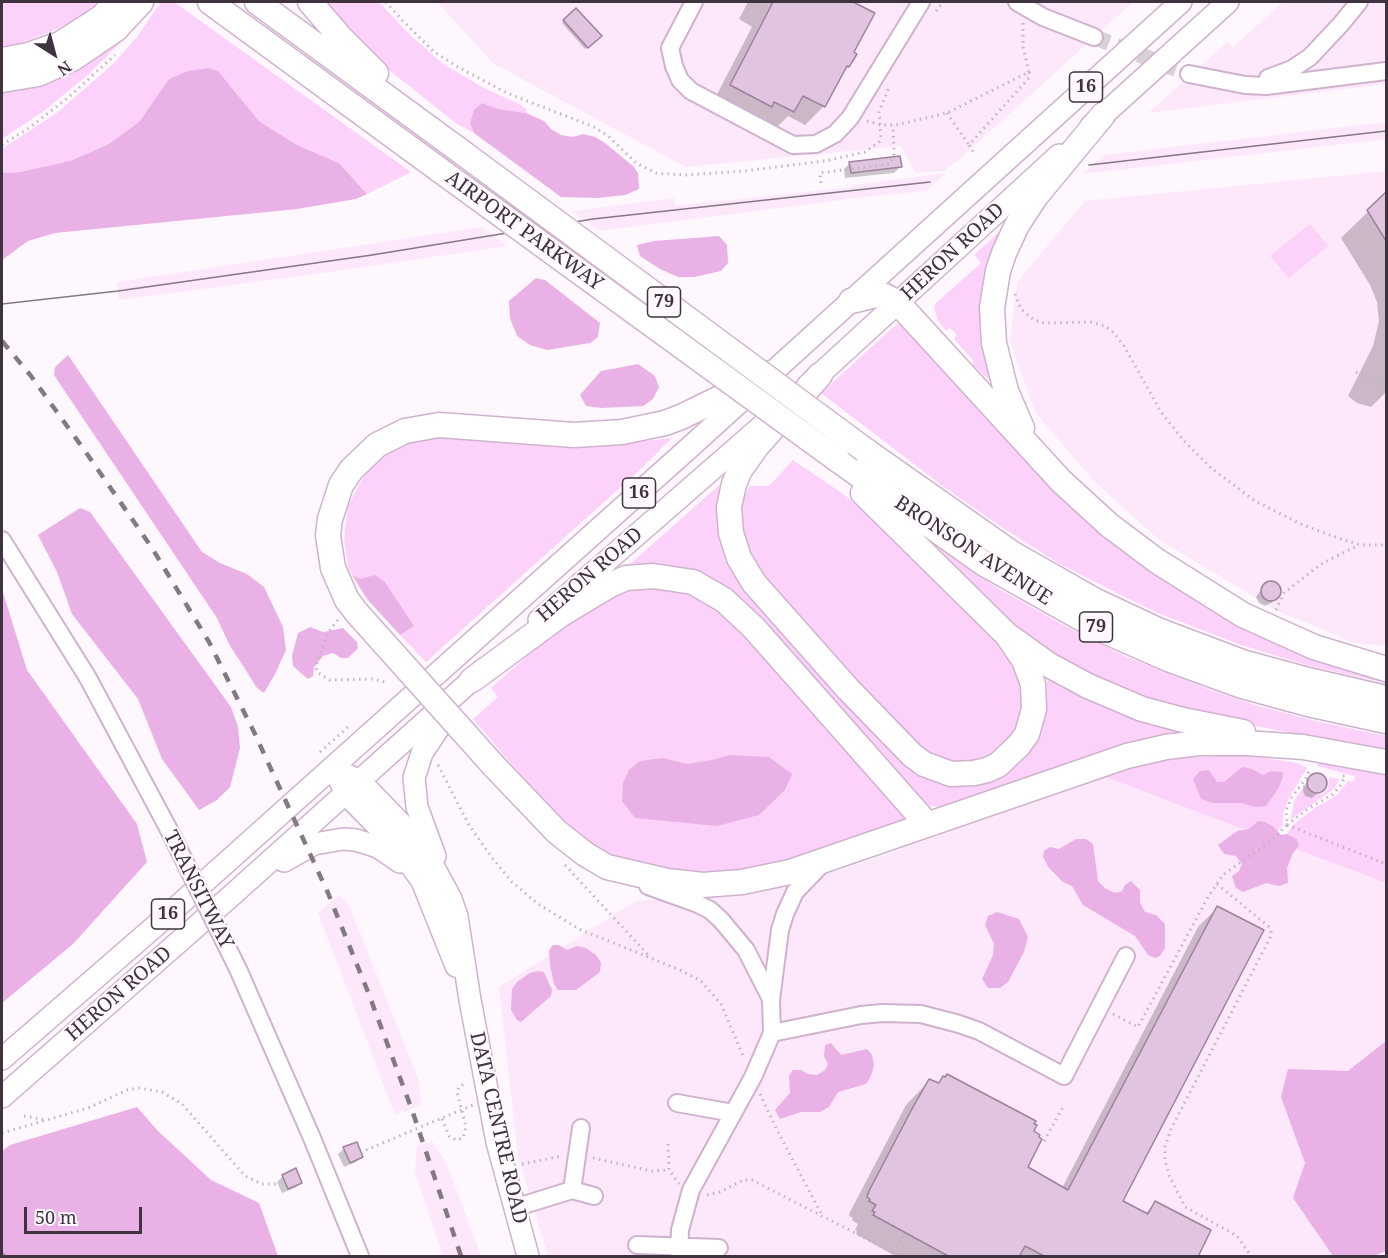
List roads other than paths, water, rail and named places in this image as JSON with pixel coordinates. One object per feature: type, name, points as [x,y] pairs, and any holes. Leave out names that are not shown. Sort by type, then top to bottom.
[{"type":"highway","points":[[2,60],[28,56],[60,44],[102,17],[116,2]]},
{"type":"highway","points":[[2,80],[38,74],[72,59],[103,39],[141,2]]},
{"type":"highway","name":"AIRPORT PARKWAY","points":[[210,2],[838,460]]},
{"type":"highway","name":"AIRPORT PARKWAY","points":[[257,2],[864,450]]},
{"type":"highway","points":[[310,2],[342,39],[433,131]]},
{"type":"highway","points":[[1039,459],[1013,410],[997,360],[992,326],[995,289],[1004,253],[1017,225],[1036,196],[1103,115]]},
{"type":"highway","points":[[851,301],[876,295],[885,296],[898,303],[1039,459],[1084,503],[1136,546],[1209,596],[1243,615],[1314,647],[1386,669]]},
{"type":"highway","points":[[771,373],[681,417],[665,423],[622,432],[574,435],[439,425],[405,431],[377,445],[351,470],[341,485],[330,519],[328,535],[333,568],[350,614],[557,832],[585,854],[607,867],[682,884],[721,885],[790,872],[1150,750],[1209,743],[1246,743],[1308,748]]},
{"type":"highway","points":[[820,375],[757,446],[740,470],[734,484],[729,507],[731,533],[739,558],[750,577],[848,689],[907,751],[924,764],[951,774],[974,773],[998,765],[1010,756],[1027,734],[1034,709],[1033,684],[1024,660],[1007,635]]},
{"type":"highway","name":"BRONSON AVENUE","points":[[864,450],[1013,555],[1094,600],[1160,631],[1242,662],[1386,698]]},
{"type":"highway","points":[[838,460],[852,483],[1007,635],[1066,674],[1122,702],[1183,720],[1308,748],[1386,762]]},
{"type":"highway","name":"BRONSON AVENUE","points":[[838,460],[983,562],[1102,630],[1168,659],[1254,689],[1308,704],[1386,721]]},
{"type":"highway","points":[[472,680],[560,615],[610,585],[626,578],[653,576],[693,582],[724,600],[754,628],[927,824]]},
{"type":"main road","name":"HERON ROAD","points":[[2,1059],[333,767],[1180,2]]},
{"type":"main road","name":"HERON ROAD","points":[[2,1097],[580,584],[820,375],[1228,2]]},
{"type":"main road","points":[[444,885],[417,807],[414,778],[428,742],[472,680]]},
{"type":"main road","name":"DATA CENTRE ROAD","points":[[333,767],[353,787],[415,839],[444,885],[457,916],[470,1000],[497,1142],[528,1257]]},
{"type":"main road","name":"DATA CENTRE ROAD","points":[[353,787],[422,881],[470,1000]]},
{"type":"main road","points":[[231,896],[297,852],[314,844],[343,838],[378,846],[395,857],[422,881]]},
{"type":"street","points":[[694,2],[670,48],[680,80],[691,91],[793,145],[816,144],[836,134],[851,116],[921,2]]},
{"type":"street","points":[[1017,2],[1043,17],[1094,37]]},
{"type":"street","points":[[1245,85],[1279,75],[1301,64],[1321,47],[1359,2]]},
{"type":"street","points":[[1189,75],[1245,85],[1266,86],[1386,71]]},
{"type":"street","name":"TRANSITWAY","points":[[2,540],[83,670],[168,828],[238,969],[312,1138],[360,1257]]},
{"type":"street","points":[[679,1252],[680,1230],[691,1190],[753,1077],[772,1033],[771,1000],[780,930],[785,914],[795,892],[827,859]]},
{"type":"street","points":[[607,867],[637,882],[711,910],[731,930],[746,950],[771,1000]]},
{"type":"street","points":[[772,1033],[861,1015],[921,1014],[959,1023],[979,1031],[1064,1076],[1126,956]]},
{"type":"street","points":[[677,1103],[733,1113]]},
{"type":"street","points":[[572,1190],[581,1128]]},
{"type":"street","points":[[514,1208],[572,1190],[594,1196]]},
{"type":"street","points":[[637,1245],[679,1252],[719,1248]]},
{"type":"tunnel","points":[[1094,37],[1189,74]]},
{"type":"tram line","points":[[1089,165],[1386,131]]},
{"type":"tram line","points":[[2,304],[118,291],[372,255],[593,219],[930,182]]},
{"type":"railway","points":[[2,341],[31,376],[152,548],[209,642],[254,732],[328,893],[412,1110],[461,1256]]}]
